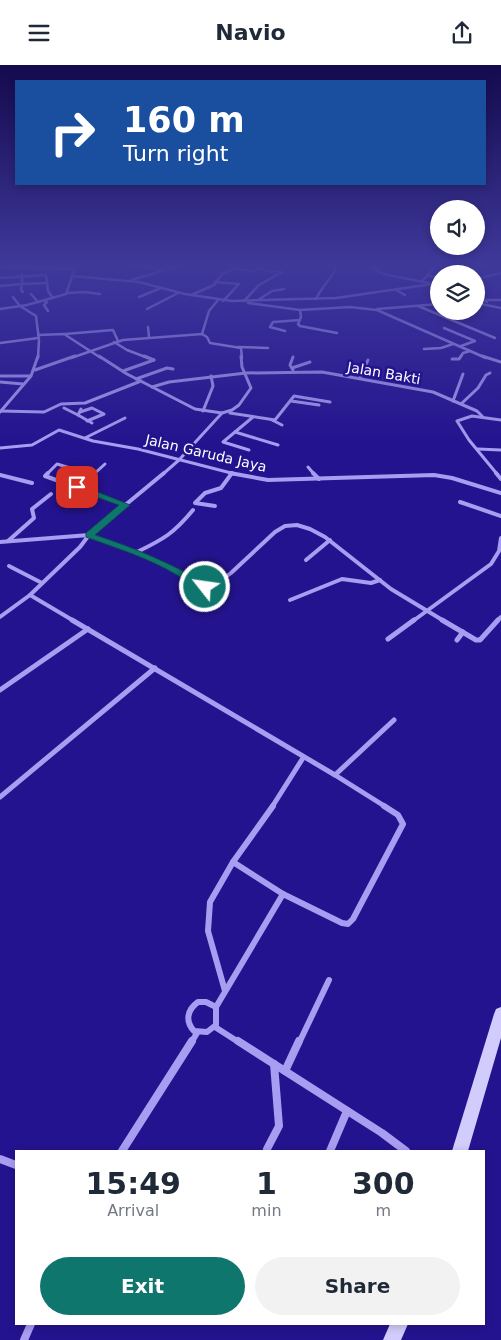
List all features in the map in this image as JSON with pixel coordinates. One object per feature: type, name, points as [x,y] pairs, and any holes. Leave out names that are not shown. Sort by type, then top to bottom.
[{"type":"street","points":[[37,324],[38,364],[17,394],[2,407],[0,412],[40,413],[61,404],[81,404],[142,381]]},
{"type":"street","points":[[202,334],[205,324]]},
{"type":"street","points":[[273,324],[270,327],[285,331]]},
{"type":"street","points":[[299,324],[305,328],[337,333]]},
{"type":"street","points":[[410,324],[491,360],[501,362]]},
{"type":"street","points":[[462,324],[494,338]]},
{"type":"street","points":[[148,327],[149,337]]},
{"type":"street","points":[[444,329],[475,341],[460,346]]},
{"type":"street","points":[[0,343],[38,336],[113,330],[120,340],[128,345],[120,347]]},
{"type":"street","points":[[64,334],[136,379],[196,409],[272,420],[282,425]]},
{"type":"street","points":[[35,370],[120,340],[149,337],[202,334],[210,343],[238,347],[268,347]]},
{"type":"street","points":[[114,342],[120,347],[154,360],[123,371]]},
{"type":"street","points":[[424,349],[441,348],[453,343]]},
{"type":"street","points":[[230,413],[236,409],[251,388],[242,367],[241,348],[238,347]]},
{"type":"street","points":[[452,359],[459,359],[463,353],[471,351]]},
{"type":"street","points":[[293,357],[290,365],[293,369],[303,363],[310,362]]},
{"type":"street","points":[[360,378],[368,360]]},
{"type":"street","points":[[136,379],[167,368],[173,369]]},
{"type":"street","name":"Jalan Bakti","points":[[152,387],[169,382],[211,376],[293,369],[360,378],[432,392],[481,412],[482,415]]},
{"type":"street","points":[[461,404],[478,388],[486,375],[490,373]]},
{"type":"street","points":[[0,375],[30,376]]},
{"type":"street","points":[[453,401],[463,375]]},
{"type":"street","points":[[203,411],[213,386],[211,376]]},
{"type":"street","points":[[0,382],[23,384]]},
{"type":"street","points":[[272,420],[278,418],[292,397],[330,402]]},
{"type":"street","points":[[291,401],[319,405]]},
{"type":"street","points":[[79,413],[81,404]]},
{"type":"street","points":[[64,408],[79,413],[90,422],[104,414],[92,408],[79,413]]},
{"type":"street","points":[[0,617],[30,595],[80,547],[89,535],[179,460],[222,413]]},
{"type":"street","points":[[500,477],[478,449],[457,427],[457,421],[482,415],[501,420]]},
{"type":"street","points":[[249,450],[224,443],[224,441],[253,417]]},
{"type":"street","points":[[85,438],[125,418]]},
{"type":"street","name":"Jalan Garuda Jaya","points":[[0,448],[32,445],[58,429],[85,438],[268,480],[434,475],[452,478],[501,493]]},
{"type":"street","points":[[235,432],[278,445]]},
{"type":"street","points":[[478,449],[501,450]]},
{"type":"street","points":[[105,464],[94,475],[57,464],[45,476],[125,505]]},
{"type":"street","points":[[308,467],[318,479]]},
{"type":"street","points":[[215,506],[195,503],[205,493],[221,488],[232,473]]},
{"type":"street","points":[[0,475],[32,483]]},
{"type":"street","points":[[8,542],[34,518],[32,509],[51,494]]},
{"type":"street","points":[[460,502],[501,516]]},
{"type":"street","points":[[137,552],[164,539],[176,530],[193,510]]},
{"type":"street","points":[[0,542],[89,535],[137,552],[176,570],[205,587],[212,587],[240,565],[273,533],[286,525],[299,526],[314,531],[330,540],[380,580],[476,640],[480,640],[501,617]]},
{"type":"street","points":[[388,639],[491,564],[499,551],[501,538]]},
{"type":"street","points":[[306,560],[330,540]]},
{"type":"street","points":[[9,566],[42,583]]},
{"type":"street","points":[[290,600],[342,579],[371,583],[380,580]]},
{"type":"street","points":[[30,595],[155,668],[302,758],[334,775],[398,815],[403,824],[353,919],[348,924],[283,894],[233,862]]},
{"type":"street","points":[[0,690],[88,629]]},
{"type":"street","points":[[457,640],[463,632]]},
{"type":"street","points":[[0,797],[155,668]]},
{"type":"street","points":[[334,775],[394,720]]},
{"type":"street","points":[[225,991],[208,931],[210,902],[233,862],[279,797],[302,758]]},
{"type":"street","points":[[216,1007],[208,1001],[198,1001],[190,1007],[187,1017],[190,1027],[198,1033],[207,1033],[215,1027],[218,1017],[216,1007],[283,894]]},
{"type":"street","points":[[284,1071],[329,980]]},
{"type":"street","points":[[460,1150],[501,1014]]},
{"type":"street","points":[[215,1027],[382,1133],[405,1150]]},
{"type":"street","points":[[123,1150],[198,1033]]},
{"type":"street","points":[[267,1149],[279,1126],[274,1064]]},
{"type":"street","points":[[330,1150],[347,1111]]},
{"type":"street","points":[[0,1159],[15,1165]]},
{"type":"street","points":[[24,1340],[31,1325]]},
{"type":"street","points":[[392,1340],[399,1325]]},
{"type":"route","points":[[77,487],[125,505],[89,535],[136,552],[176,570],[205,587]]}]
